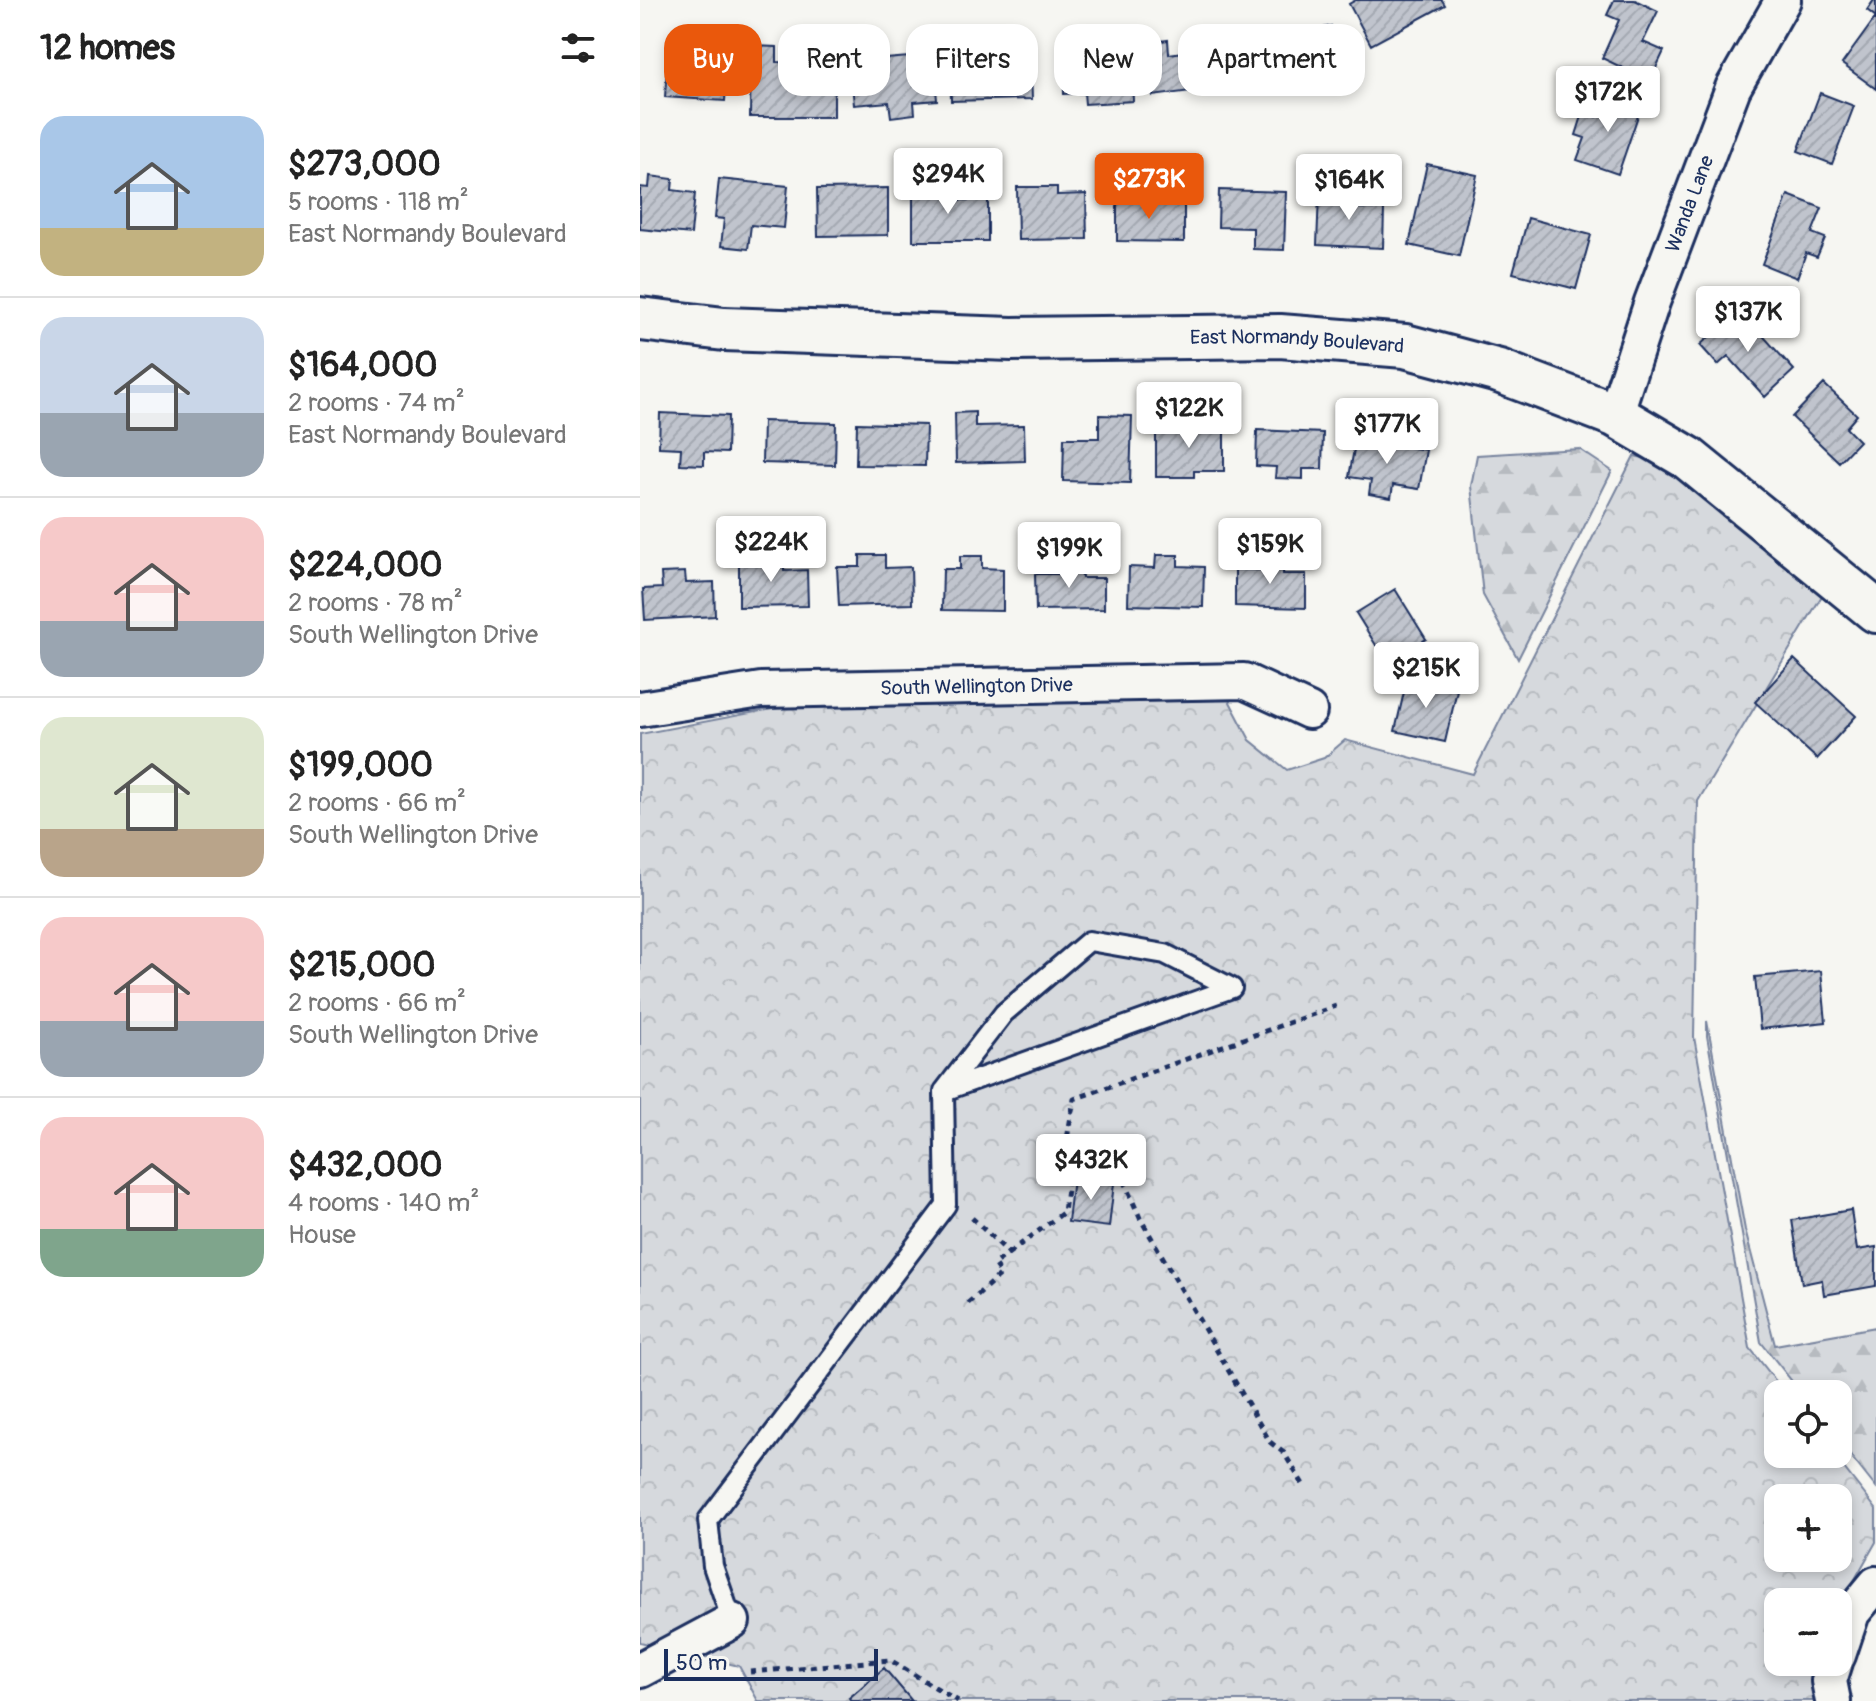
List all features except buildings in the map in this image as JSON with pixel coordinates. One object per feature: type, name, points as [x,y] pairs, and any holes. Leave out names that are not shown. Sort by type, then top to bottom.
[{"type":"street","name":"Wanda Lane","points":[[1615,415],[1652,302],[1733,88],[1783,0]]},
{"type":"street","name":"East Normandy Boulevard","points":[[640,319],[724,329],[1012,339],[1280,336],[1405,346],[1499,371],[1615,415],[1688,458],[1876,611]]},
{"type":"street","name":"South Wellington Drive","points":[[640,709],[761,690],[1244,681],[1309,711]]},
{"type":"street","points":[[1852,1613],[1876,1584]]},
{"type":"street","points":[[640,1670],[732,1621]]},
{"type":"street","points":[[1831,1676],[1833,1701]]},
{"type":"lane","points":[[732,1621],[713,1566],[708,1520],[946,1205],[944,1091],[1004,1013],[1089,941],[1165,954],[1232,988],[944,1091]]},
{"type":"path","points":[[968,1303],[1001,1274],[994,1264],[1064,1212],[1066,1145],[1074,1099],[1336,1006]]},
{"type":"path","points":[[1067,1165],[1122,1177],[1140,1218],[1208,1337],[1270,1442],[1284,1453],[1304,1486]]},
{"type":"path","points":[[972,1218],[1009,1253]]},
{"type":"path","points":[[750,1672],[890,1660],[958,1701]]},
{"type":"green space","points":[[1579,449],[1612,471],[1518,659],[1483,595],[1471,486],[1477,455]]},
{"type":"green space","points":[[1634,456],[1659,461],[1823,594],[1698,801],[1694,1037],[1750,1348],[1775,1380],[1764,1380],[1764,1468],[1844,1468],[1876,1509],[1876,1542],[1850,1588],[1764,1588],[1764,1676],[1820,1676],[1821,1701],[758,1701],[739,1666],[640,1642],[640,734],[788,706],[1229,700],[1250,740],[1287,770],[1324,758],[1345,740],[1473,774]]},
{"type":"green space","points":[[1707,1021],[1745,1230],[1775,1345],[1876,1327],[1876,1488],[1852,1458],[1852,1380],[1791,1380],[1761,1342],[1707,1036]]}]
